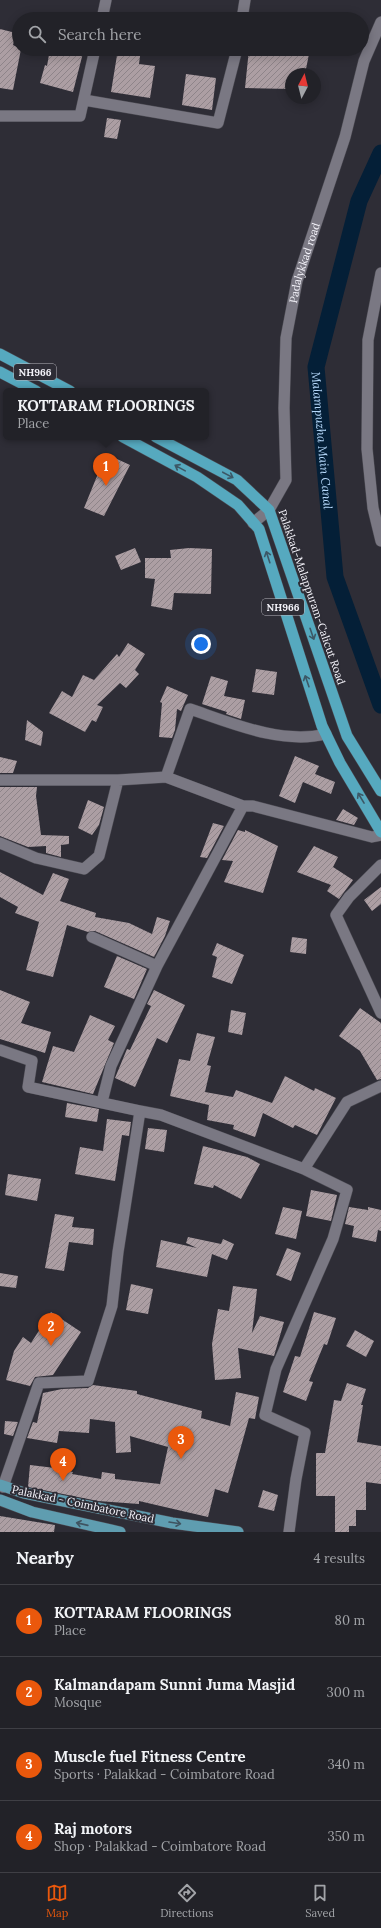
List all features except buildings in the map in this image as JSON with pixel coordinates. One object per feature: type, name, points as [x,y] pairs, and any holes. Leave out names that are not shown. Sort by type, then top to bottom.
[{"type":"highway","name":"NH966","points":[[0,354],[64,388]]},
{"type":"highway","name":"NH966","points":[[0,372],[30,388]]},
{"type":"highway","name":"NH966","points":[[129,440],[197,477],[238,505],[258,529],[297,651],[326,734],[340,763],[381,832]]},
{"type":"highway","name":"Palakkad-Malappuram-Calicut Road","points":[[162,440],[237,480],[269,510],[347,736],[381,790]]},
{"type":"main road","name":"Palakkad - Coimbatore Road","points":[[1,1486],[24,1493],[172,1523],[238,1532]]},
{"type":"main road","name":"Palakkad - Coimbatore Road","points":[[0,1500],[32,1512],[120,1532]]},
{"type":"street","points":[[103,12],[106,0]]},
{"type":"street","points":[[243,12],[245,0]]},
{"type":"street","name":"Padalykkad road","points":[[369,50],[381,22]]},
{"type":"street","points":[[0,116],[80,116],[93,56]]},
{"type":"street","points":[[84,100],[218,123],[235,56]]},
{"type":"street","name":"Padalykkad road","points":[[254,523],[269,510],[286,480],[284,408],[286,338],[297,281],[345,137],[366,56]]},
{"type":"street","points":[[381,273],[368,340],[366,449],[373,508],[381,541]]},
{"type":"street","points":[[166,777],[190,709],[259,732],[311,738],[326,734]]},
{"type":"street","points":[[0,780],[118,780],[166,777],[244,806],[253,806],[372,837],[381,835]]},
{"type":"street","points":[[0,843],[36,858],[84,868],[99,856],[118,780]]},
{"type":"street","points":[[102,1102],[111,1066],[157,966],[244,806]]},
{"type":"street","points":[[381,865],[350,897],[336,915],[381,1013]]},
{"type":"street","points":[[92,937],[157,966]]},
{"type":"street","points":[[0,1050],[32,1061],[28,1087],[161,1115],[304,1169],[347,1190],[333,1239],[276,1369],[265,1415],[305,1432],[296,1479],[289,1532]]},
{"type":"street","points":[[304,1169],[347,1102],[381,1086]]},
{"type":"street","points":[[1,1486],[39,1383],[88,1380],[112,1306],[119,1246],[140,1111]]},
{"type":"waterway","name":"Malampuzha Main Canal","points":[[381,153],[359,201],[316,367],[335,577],[381,705]]},
{"type":"place","name":"KOTTARAM FLOORINGS","points":[[106,486]]},
{"type":"place","name":"Kalmandapam Sunni Juma Masjid","points":[[51,1346]]},
{"type":"place","name":"Muscle fuel Fitness Centre","points":[[181,1459]]},
{"type":"place","name":"Raj motors","points":[[63,1481]]}]
